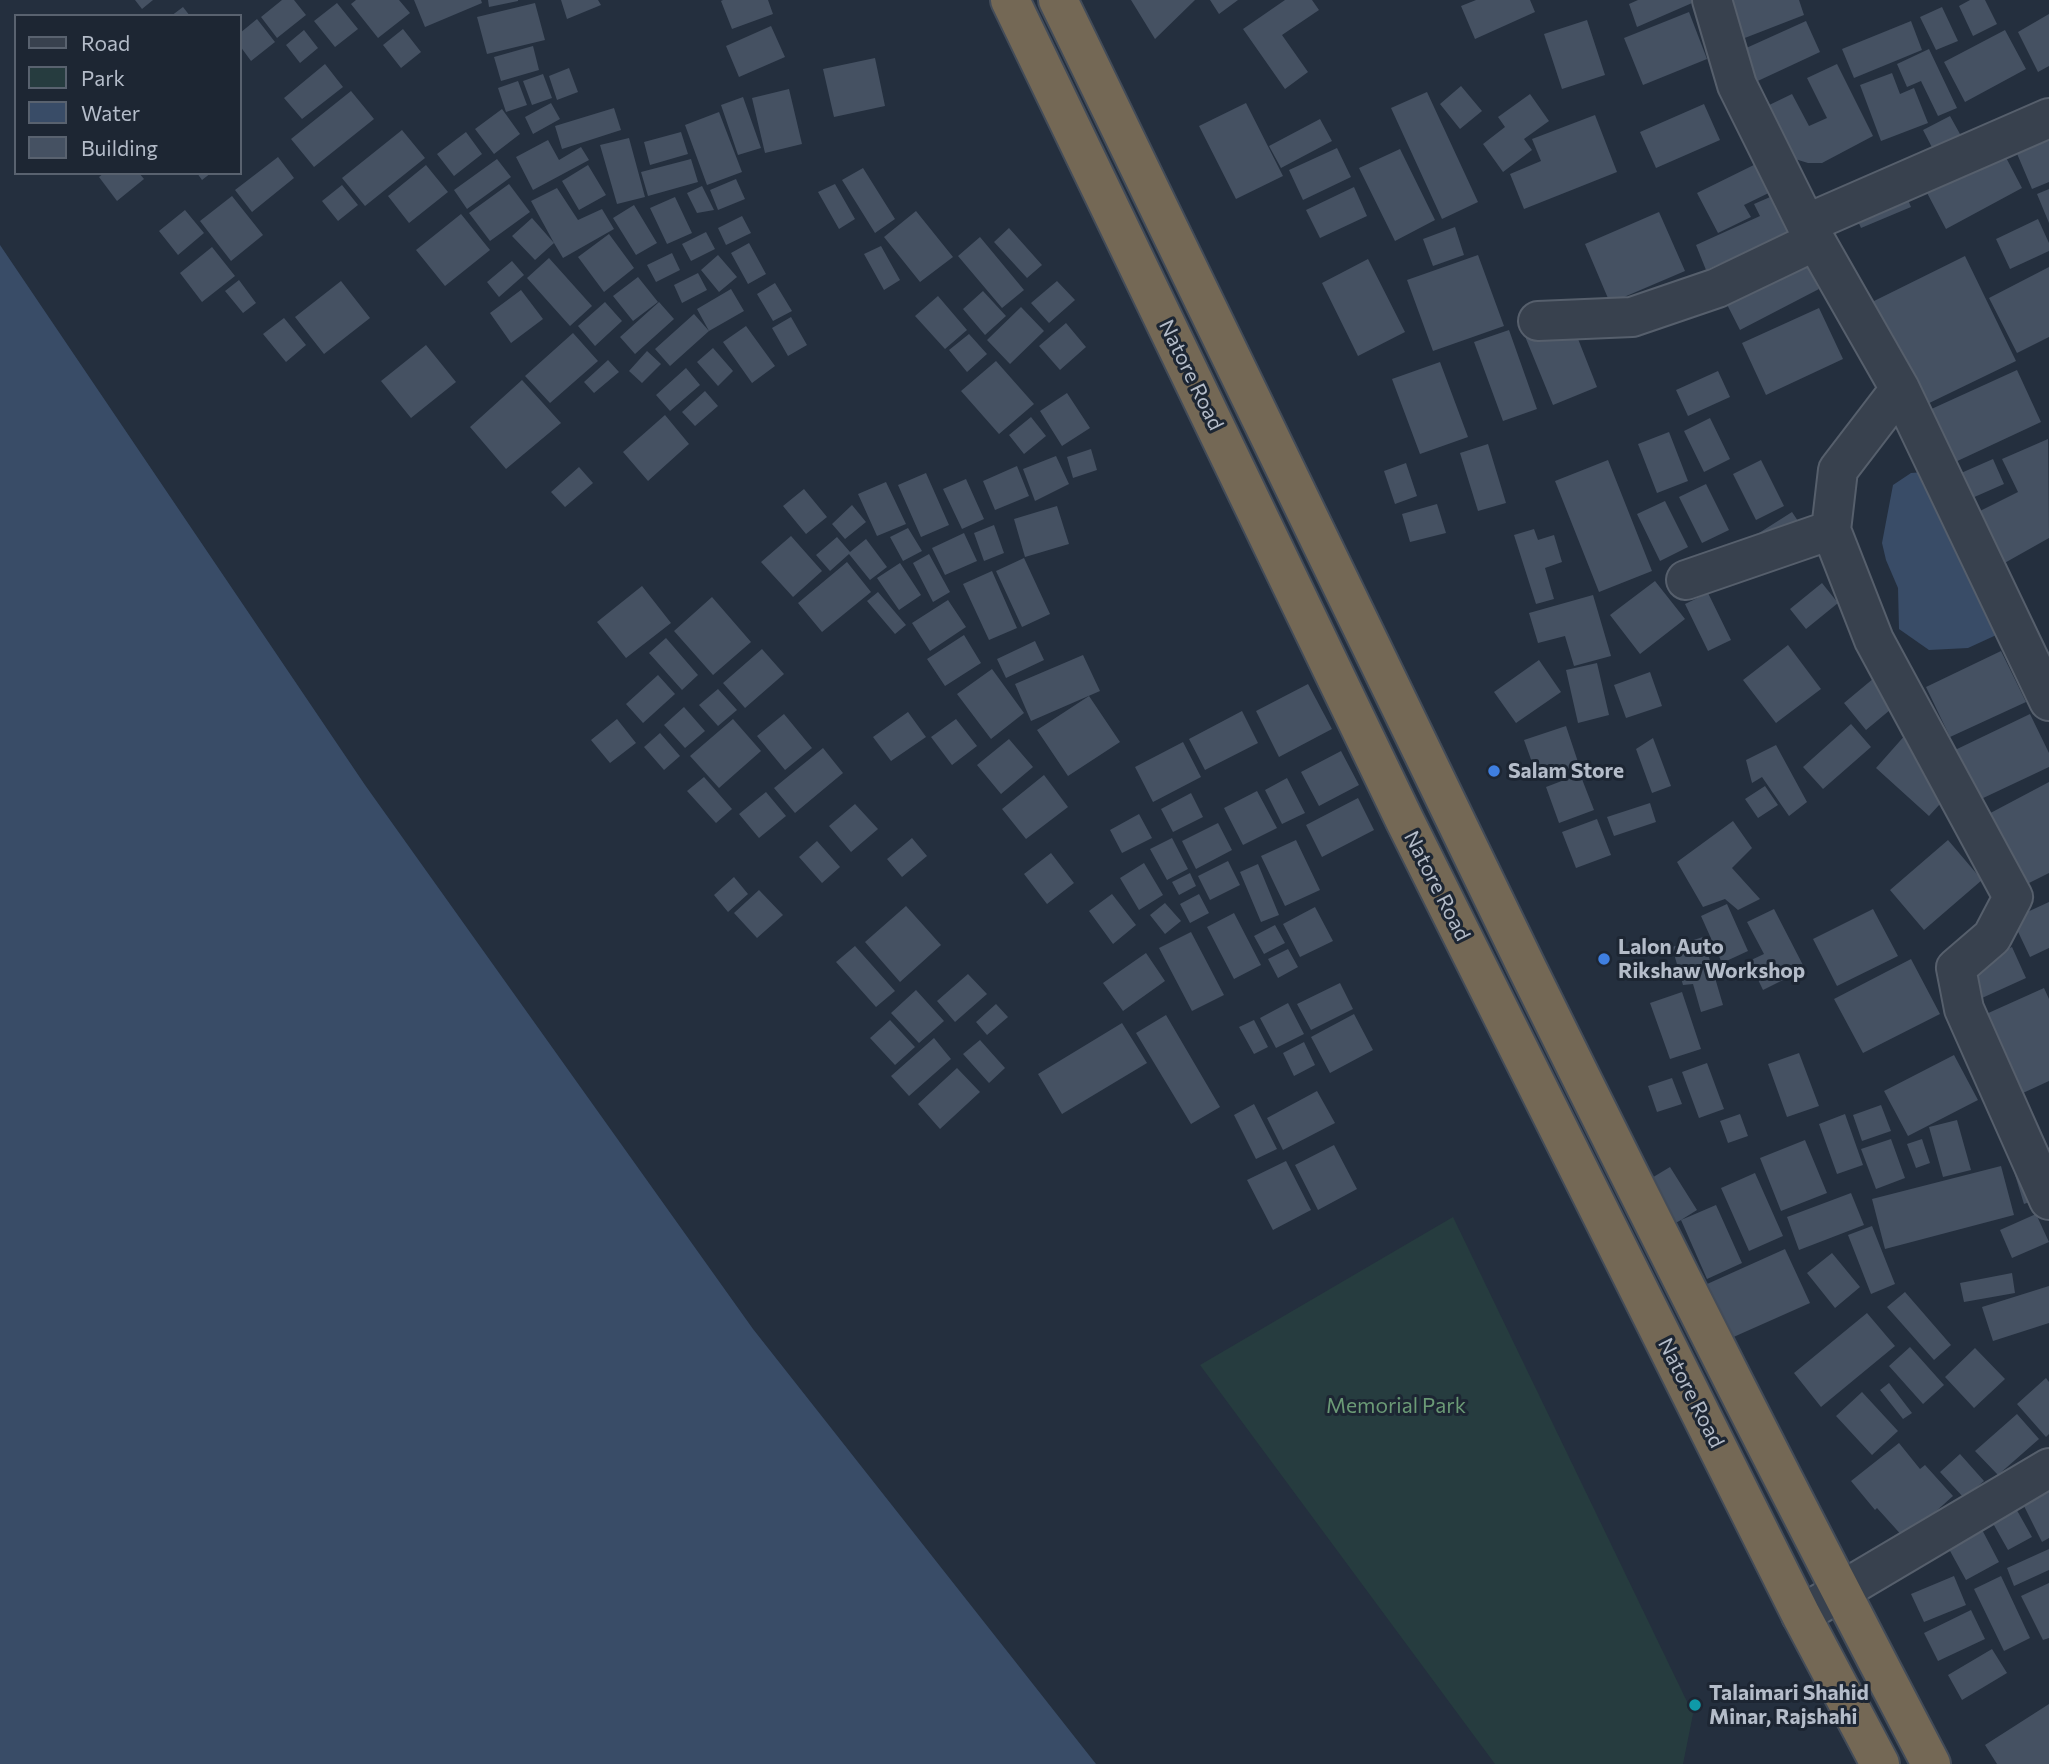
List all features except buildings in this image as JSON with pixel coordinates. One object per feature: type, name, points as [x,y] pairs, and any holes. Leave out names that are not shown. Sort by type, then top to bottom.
[{"type":"highway","name":"Natore Road","points":[[1010,0],[1405,821],[1801,1615],[1880,1764]]},
{"type":"highway","points":[[1058,0],[1522,958],[1931,1764]]},
{"type":"street","points":[[1712,0],[1737,85],[1811,232],[1900,389],[2049,701]]},
{"type":"street","points":[[1538,321],[1632,317],[1717,288],[1811,232],[2049,118]]},
{"type":"street","points":[[1900,389],[1838,470],[1832,530],[1874,640],[2013,897],[1992,937],[1956,968],[1964,1009],[2049,1200]]},
{"type":"street","points":[[1686,580],[1832,530]]},
{"type":"street","points":[[1801,1615],[2049,1468]]},
{"type":"green space","name":"Memorial Park","points":[[1453,1217],[1693,1714],[1683,1764],[1495,1764],[1200,1365]]},
{"type":"water","points":[[0,245],[365,785],[753,1329],[1096,1764],[0,1764]]},
{"type":"water","points":[[1925,472],[2005,631],[1968,648],[1929,650],[1899,629],[1898,588],[1882,543],[1893,485],[1911,473]]},
{"type":"place","name":"Salam Store","points":[[1494,771]]},
{"type":"place","name":"Lalon Auto Rikshaw Workshop","points":[[1604,959]]},
{"type":"place","name":"Talaimari Shahid Minar, Rajshahi","points":[[1695,1705]]}]
